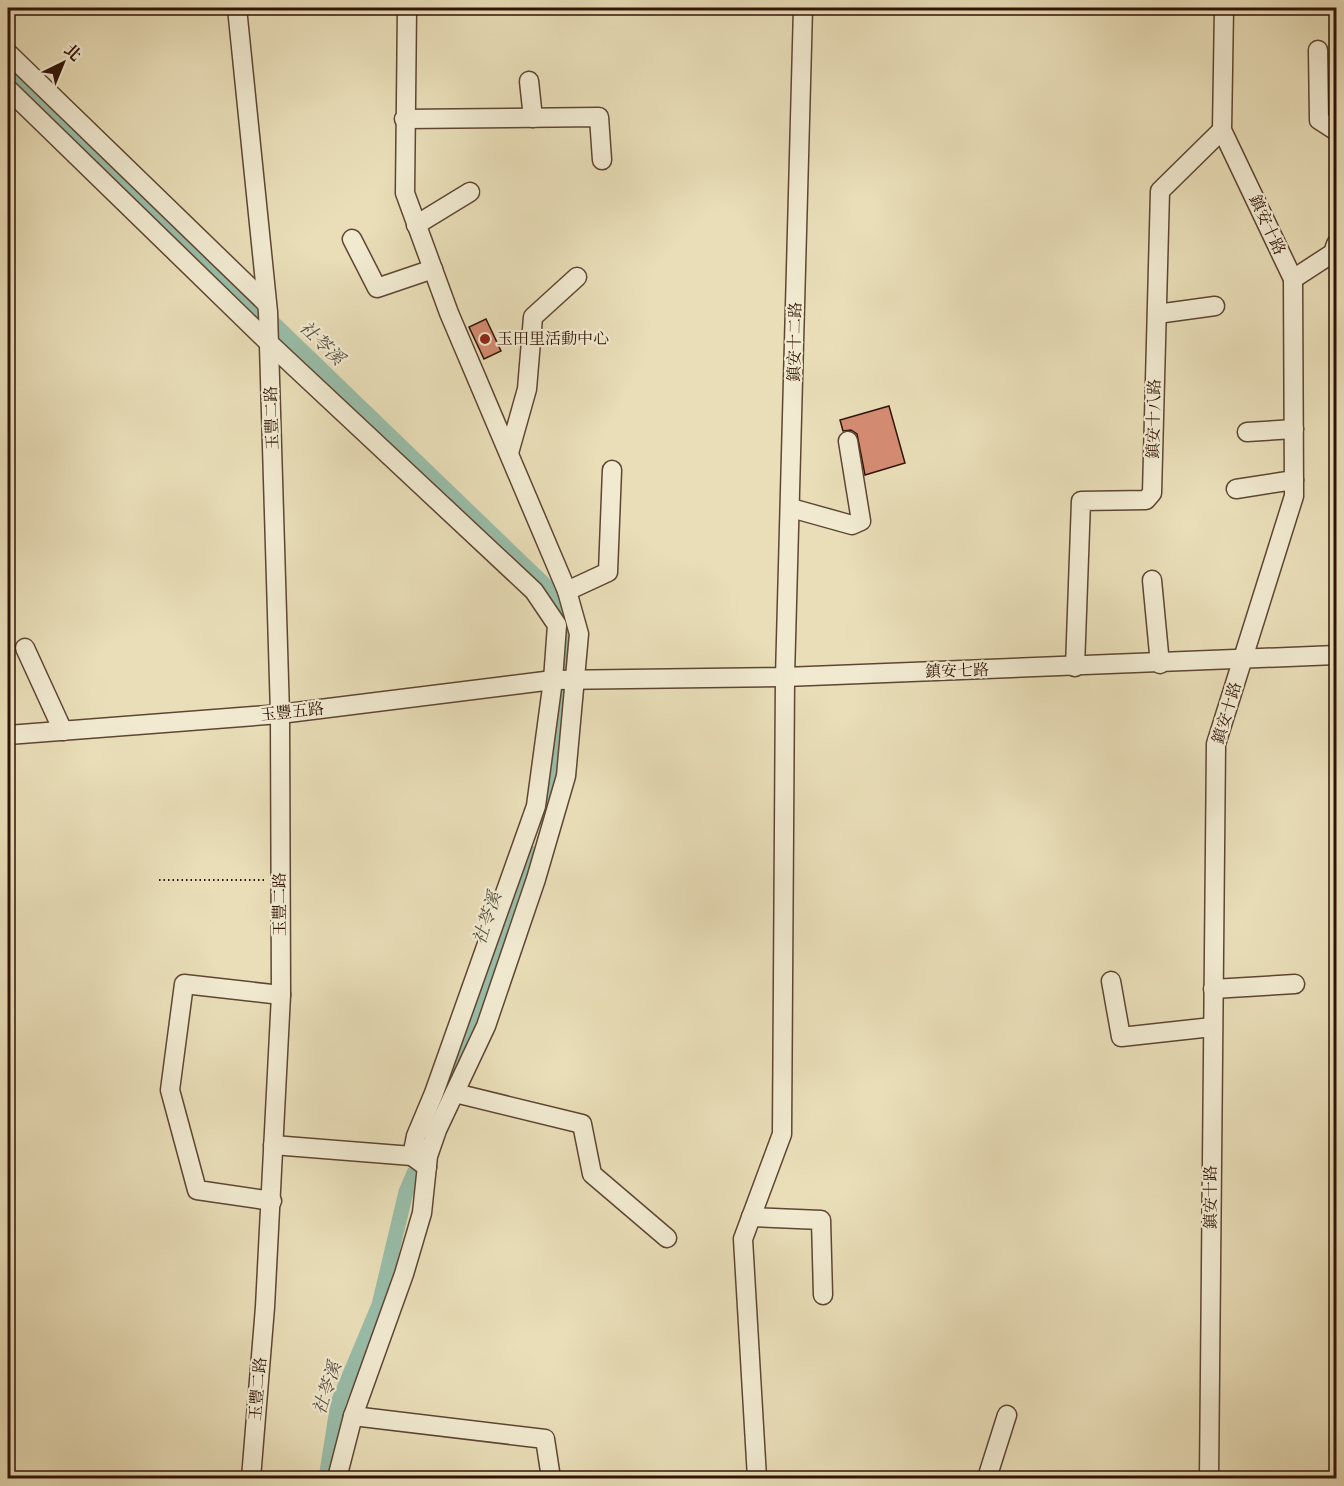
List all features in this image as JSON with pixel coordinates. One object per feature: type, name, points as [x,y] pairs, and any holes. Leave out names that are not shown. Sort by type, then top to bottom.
[{"type":"street","name":"玉豐二路","points":[[237,8],[268,321],[280,714],[281,995],[272,1201],[251,1479]]},
{"type":"street","points":[[406,8],[405,193],[433,269],[567,591],[579,634],[566,776],[536,879],[486,1026],[420,1162]]},
{"type":"street","name":"鎮安十二路","points":[[757,1479],[743,1239],[782,1134],[785,677],[803,8]]},
{"type":"street","name":"鎮安十路","points":[[1209,1479],[1216,744],[1294,496],[1293,279],[1222,130],[1224,8]]},
{"type":"street","points":[[1318,50],[1319,120],[1336,131]]},
{"type":"street","points":[[8,53],[534,591],[557,625],[553,680],[536,806],[434,1093],[416,1136],[420,1162],[422,1213],[404,1274],[352,1416],[337,1479]]},
{"type":"street","points":[[530,81],[533,118]]},
{"type":"street","points":[[8,88],[268,321]]},
{"type":"street","points":[[404,119],[599,117],[602,160]]},
{"type":"street","name":"鎮安十八路","points":[[1075,667],[1081,501],[1146,500],[1152,493],[1160,191],[1222,130]]},
{"type":"street","points":[[416,225],[470,192]]},
{"type":"street","points":[[352,239],[377,288],[433,269]]},
{"type":"street","points":[[1293,279],[1335,252]]},
{"type":"street","points":[[509,453],[526,389],[533,317],[577,277]]},
{"type":"street","points":[[1157,314],[1215,306]]},
{"type":"street","points":[[1247,432],[1294,429]]},
{"type":"street","points":[[790,508],[852,525],[861,521],[848,441]]},
{"type":"street","points":[[567,591],[608,572],[612,470]]},
{"type":"street","points":[[1236,489],[1294,480]]},
{"type":"street","points":[[1152,580],[1160,664]]},
{"type":"street","points":[[25,648],[63,731]]},
{"type":"street","name":"鎮安七路","points":[[576,681],[785,677],[1160,664],[1336,655]]},
{"type":"street","name":"玉豐五路","points":[[8,735],[280,714],[553,680],[576,681]]},
{"type":"street","points":[[1111,981],[1121,1037],[1212,1027]]},
{"type":"street","points":[[272,1201],[197,1190],[170,1090],[184,984],[281,995]]},
{"type":"street","points":[[1213,989],[1295,984]]},
{"type":"street","points":[[455,1093],[582,1124],[592,1174],[668,1238]]},
{"type":"street","points":[[273,1145],[420,1162]]},
{"type":"street","points":[[752,1217],[820,1220],[823,1295]]},
{"type":"street","points":[[987,1479],[1007,1415]]},
{"type":"street","points":[[352,1416],[545,1439],[551,1479]]},
{"type":"path","points":[[159,880],[280,880]]},
{"type":"building","name":"玉田里活動中心","points":[[486,319],[501,351],[484,359],[469,327]]},
{"type":"building","points":[[889,406],[905,463],[865,475],[857,434],[851,430],[843,431],[840,420]]},
{"type":"waterway","name":"社苓溪","points":[[8,67],[546,586],[561,616],[566,646],[565,669]]},
{"type":"waterway","name":"社苓溪","points":[[540,818],[552,780],[562,692]]},
{"type":"waterway","name":"社苓溪","points":[[453,1077],[529,852]]},
{"type":"waterway","name":"社苓溪","points":[[326,1478],[338,1403],[379,1305],[406,1192],[414,1173]]},
{"type":"place","name":"玉田里活動中心","points":[[485,339]]}]
